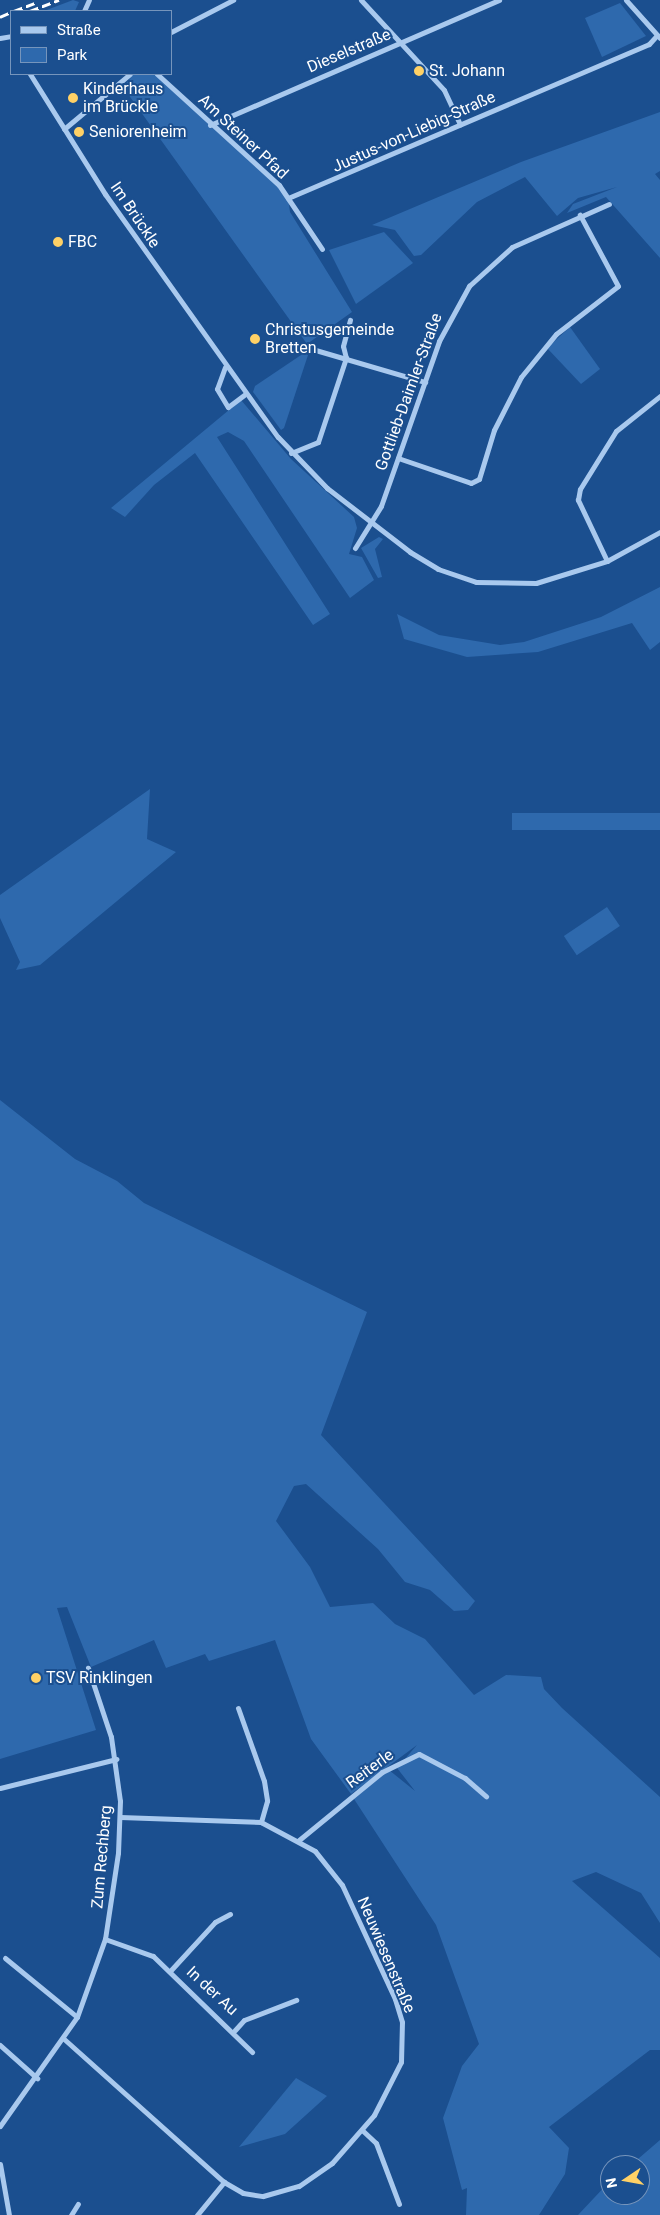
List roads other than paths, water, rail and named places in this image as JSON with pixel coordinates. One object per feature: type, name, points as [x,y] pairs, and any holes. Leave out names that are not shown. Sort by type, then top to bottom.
[{"type":"street","points":[[172,31],[233,0]]},
{"type":"street","points":[[361,0],[444,90],[460,125]]},
{"type":"street","name":"Dieselstraße","points":[[210,125],[499,0]]},
{"type":"street","points":[[626,0],[659,37]]},
{"type":"street","name":"Justus-von-Liebig-Straße","points":[[288,198],[649,44],[659,37]]},
{"type":"street","name":"Im Brückle","points":[[31,75],[64,129],[244,395],[291,453],[370,522],[438,569],[476,582],[536,583],[607,561],[660,532]]},
{"type":"street","points":[[64,129],[129,75]]},
{"type":"street","name":"Am Steiner Pfad","points":[[158,75],[288,198],[322,249]]},
{"type":"street","name":"Gottlieb-Daimler-Straße","points":[[355,548],[381,506],[452,311],[469,286],[512,247],[580,215],[610,204]]},
{"type":"street","points":[[398,458],[471,484],[478,479],[494,430],[521,377],[556,334],[618,286],[580,215]]},
{"type":"street","points":[[291,453],[318,442],[346,358],[343,346],[350,320]]},
{"type":"street","points":[[312,349],[425,382]]},
{"type":"street","points":[[225,366],[217,389],[228,407],[244,395]]},
{"type":"street","points":[[607,561],[578,500],[580,490],[616,432],[660,396]]},
{"type":"street","name":"Zum Rechberg","points":[[0,2126],[37,2078],[64,2039],[77,2016],[104,1939],[120,1817],[116,1759],[88,1668]]},
{"type":"street","points":[[238,1708],[264,1781],[267,1801],[261,1822]]},
{"type":"street","name":"Reiterle","points":[[299,1840],[382,1772],[419,1754],[465,1778],[486,1796]]},
{"type":"street","points":[[0,1788],[116,1759]]},
{"type":"street","name":"Neuwiesenstraße","points":[[64,2039],[224,2182],[252,2195],[282,2193],[332,2164],[362,2130],[401,2062],[402,2022],[342,1885],[331,1865],[299,1840],[261,1822],[120,1817]]},
{"type":"street","name":"In der Au","points":[[171,1970],[216,1922],[230,1914]]},
{"type":"street","name":"In der Au","points":[[104,1939],[133,1946],[171,1970],[235,2030],[252,2052]]},
{"type":"street","points":[[5,1958],[77,2016]]},
{"type":"street","name":"In der Au","points":[[235,2030],[244,2020],[296,2000]]},
{"type":"street","points":[[0,2045],[37,2078]]},
{"type":"street","points":[[362,2130],[376,2142],[399,2204]]},
{"type":"street","points":[[0,2164],[9,2215]]},
{"type":"street","points":[[196,2215],[224,2182]]},
{"type":"street","points":[[71,2215],[78,2204]]},
{"type":"railway","points":[[33,10],[59,0]]},
{"type":"railway","points":[[17,10],[35,3]]},
{"type":"railway","points":[[0,17],[10,12]]},
{"type":"place","name":"St. Johann","points":[[419,71]]},
{"type":"place","name":"Kinderhaus im Brückle","points":[[73,98]]},
{"type":"place","name":"Seniorenheim","points":[[79,132]]},
{"type":"place","name":"FBC","points":[[58,242]]},
{"type":"place","name":"Christusgemeinde Bretten","points":[[255,339]]},
{"type":"place","name":"TSV Rinklingen","points":[[36,1678]]}]
